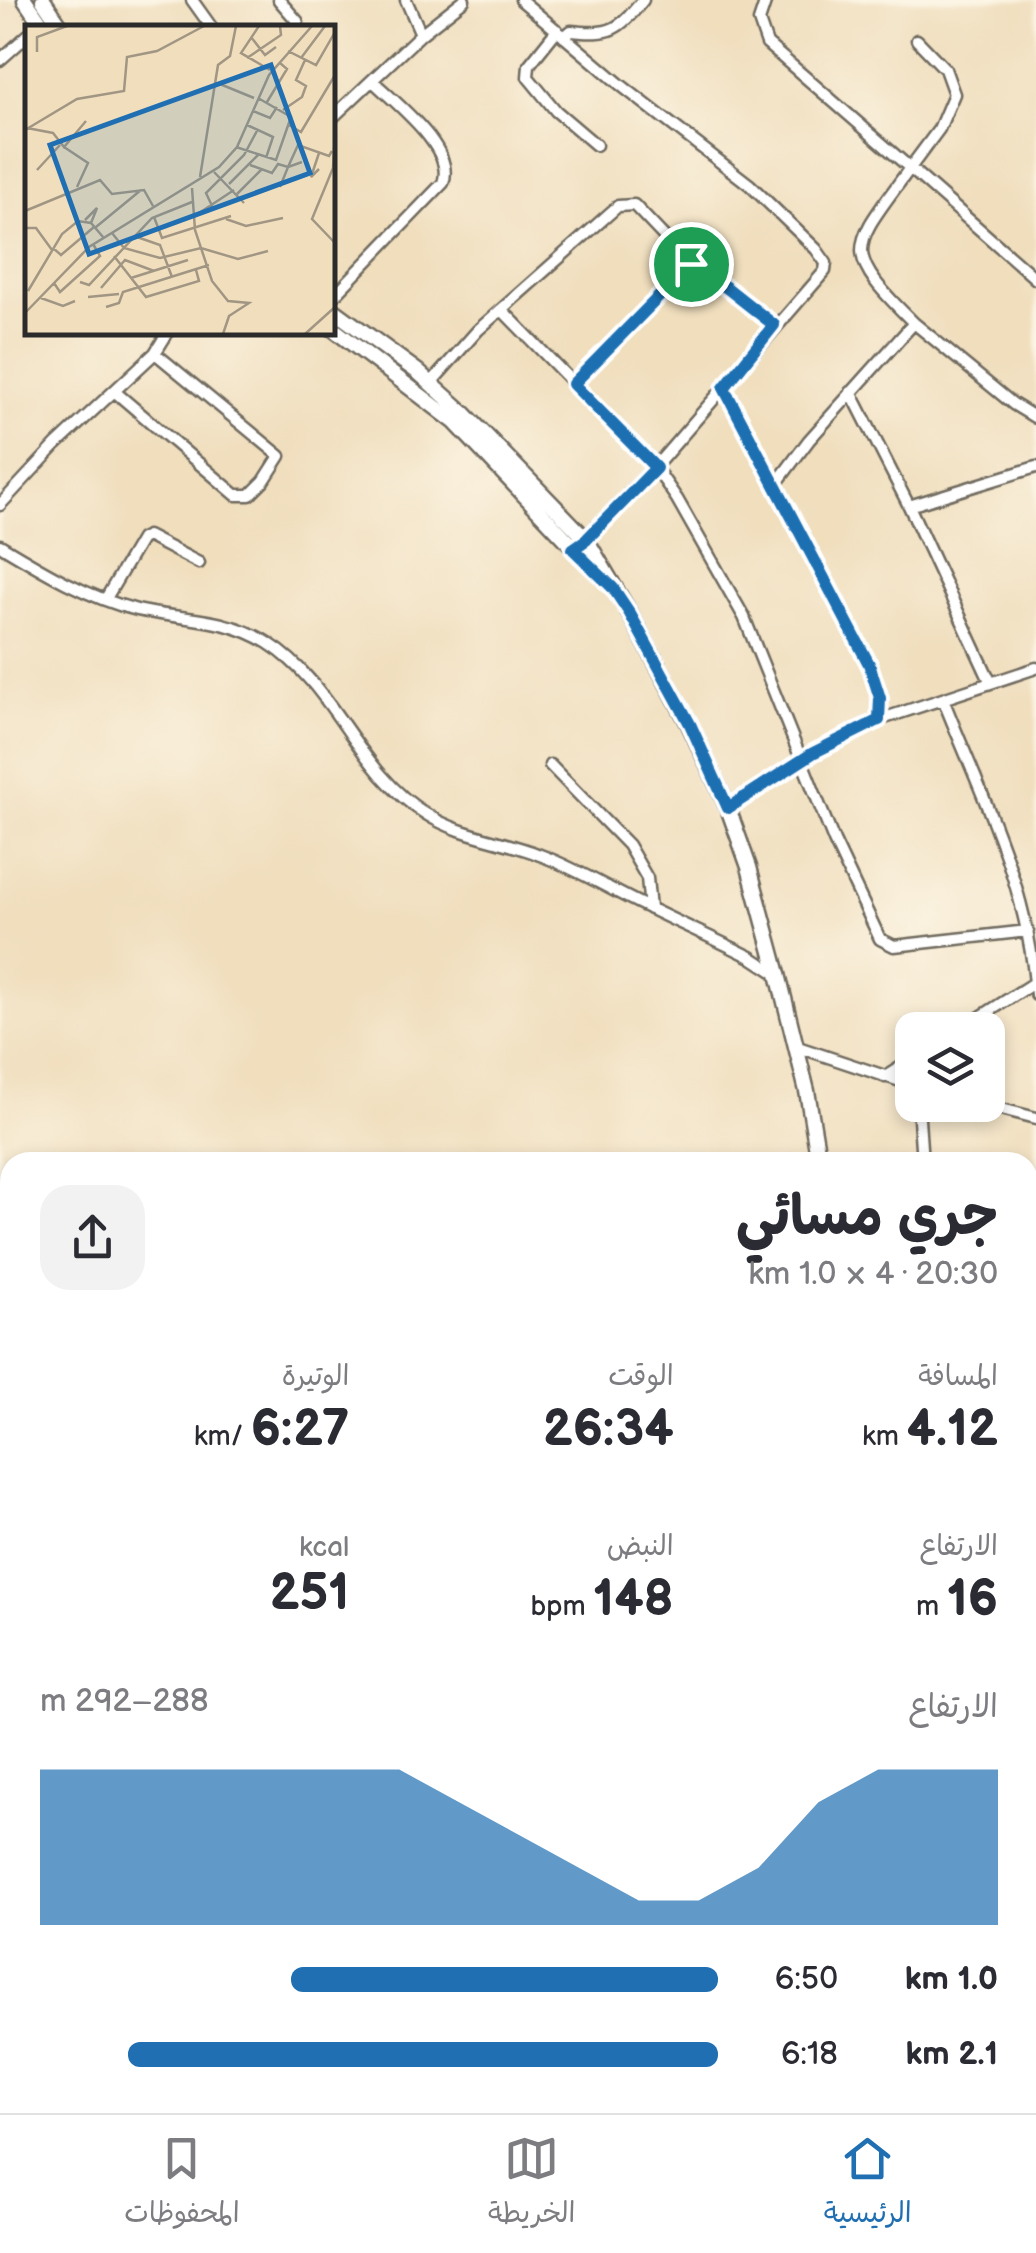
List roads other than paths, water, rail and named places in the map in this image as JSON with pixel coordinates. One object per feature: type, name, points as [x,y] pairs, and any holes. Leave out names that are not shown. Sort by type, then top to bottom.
[{"type":"main road","points":[[24,0],[39,25]]},
{"type":"main road","points":[[43,0],[60,25]]},
{"type":"main road","points":[[335,311],[466,414],[586,540],[667,681],[728,808],[778,974],[807,1091],[817,1152]]},
{"type":"main road","points":[[335,330],[454,422],[613,588]]},
{"type":"street","points":[[192,0],[210,25]]},
{"type":"street","points":[[279,0],[298,22]]},
{"type":"street","points":[[406,0],[421,34]]},
{"type":"street","points":[[335,115],[421,34],[464,0]]},
{"type":"street","points":[[521,0],[659,116],[750,185],[821,254],[826,264],[825,270],[774,325],[656,468],[573,549]]},
{"type":"street","points":[[596,144],[556,110],[528,78],[529,65],[560,33],[605,33],[616,28],[643,0]]},
{"type":"street","points":[[766,0],[758,21],[767,44],[1036,279]]},
{"type":"street","points":[[0,60],[25,38]]},
{"type":"street","points":[[916,40],[945,69],[954,94],[939,129],[864,231],[860,248],[868,273],[914,322],[1013,404],[1036,418]]},
{"type":"street","points":[[335,295],[443,183],[446,174],[443,156],[434,143],[373,80]]},
{"type":"street","points":[[430,384],[465,342],[618,206],[634,205],[691,264],[774,325]]},
{"type":"street","points":[[573,384],[691,264]]},
{"type":"street","points":[[502,310],[656,468],[744,617],[870,923],[886,944],[940,944],[1028,931]]},
{"type":"street","points":[[776,484],[914,322]]},
{"type":"street","points":[[0,504],[56,444],[155,353],[166,335]]},
{"type":"street","points":[[114,391],[236,495],[250,495],[280,456],[155,353]]},
{"type":"street","points":[[724,388],[876,681],[879,720]]},
{"type":"street","points":[[851,392],[909,506],[990,682]]},
{"type":"street","points":[[909,506],[1036,467]]},
{"type":"street","points":[[106,600],[147,536],[199,563]]},
{"type":"street","points":[[0,545],[106,600],[236,627],[266,641],[312,679],[374,767],[424,814],[539,854],[778,974]]},
{"type":"street","points":[[728,808],[800,760],[879,720],[1036,668]]},
{"type":"street","points":[[943,699],[1006,846],[1028,931],[1036,995]]},
{"type":"street","points":[[550,765],[628,845],[647,878],[650,909]]},
{"type":"street","points":[[988,1012],[1035,982]]},
{"type":"street","points":[[794,1045],[895,1080]]},
{"type":"street","points":[[885,1077],[895,1071]]},
{"type":"street","points":[[1005,1110],[1036,1118]]},
{"type":"street","points":[[919,1122],[921,1152]]}]
